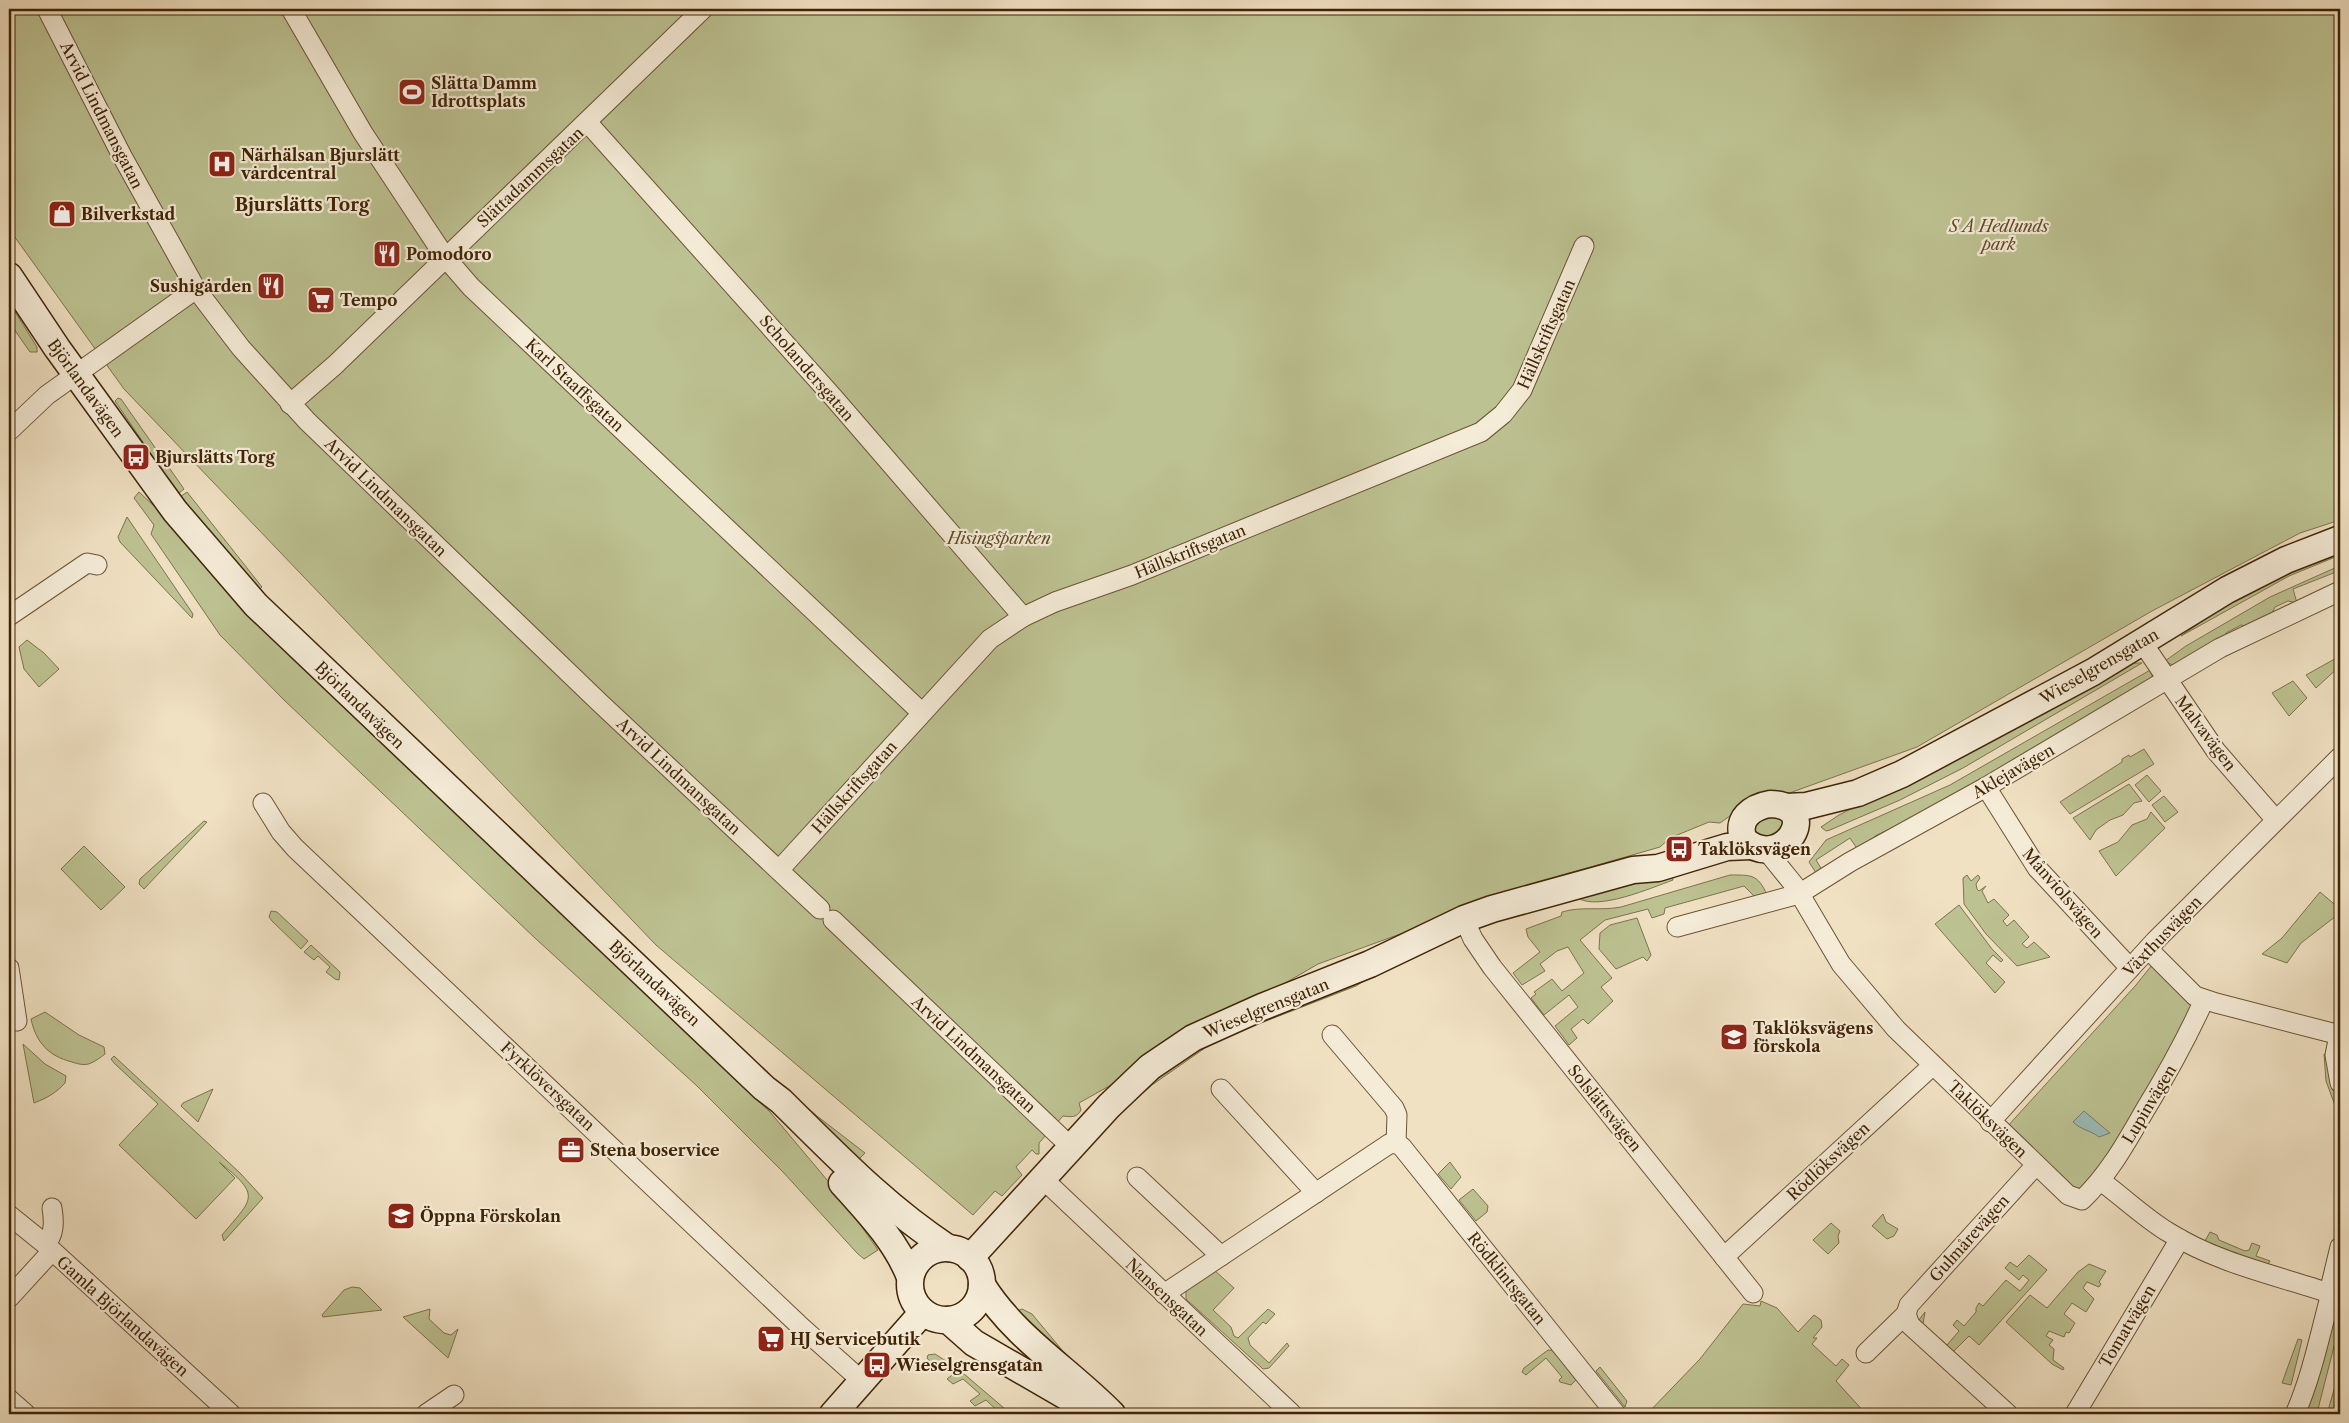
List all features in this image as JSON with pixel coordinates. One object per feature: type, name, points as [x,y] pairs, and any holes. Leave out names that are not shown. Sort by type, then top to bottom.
[{"type":"street","name":"Arvid Lindmansgatan","points":[[47,9],[122,156],[196,289],[241,348],[290,404],[610,713],[780,869],[1071,1147]]},
{"type":"street","name":"Karl Staaffsgatan","points":[[291,9],[363,133],[445,257],[471,287],[922,712]]},
{"type":"street","name":"Slättadammsgatan","points":[[290,404],[335,365],[703,9]]},
{"type":"street","name":"Scholandersgatan","points":[[587,122],[839,404],[1023,617]]},
{"type":"street","name":"Hällskriftsgatan","points":[[780,869],[990,639],[1023,617],[1055,602],[1132,575],[1423,457],[1488,427],[1522,390],[1584,246]]},
{"type":"street","name":"Björlandavägen","points":[[9,276],[77,376],[175,511],[256,605],[764,1088],[781,1100],[873,1192],[908,1222],[959,1253]]},
{"type":"street","points":[[9,431],[38,403],[196,289]]},
{"type":"street","name":"Wieselgrensgatan","points":[[1768,838],[1749,813],[1762,805],[1806,806],[1858,793],[1902,774],[2093,672],[2227,590],[2286,560],[2340,539]]},
{"type":"street","points":[[9,616],[87,563],[97,565]]},
{"type":"street","name":"Aklejavägen","points":[[1677,927],[1797,890],[1986,787],[2225,645],[2340,591]]},
{"type":"street","name":"Malvavägen","points":[[2142,642],[2216,751],[2276,820]]},
{"type":"street","name":"Växthusvägen","points":[[1990,1122],[2130,968],[2340,757]]},
{"type":"street","name":"Månviolsvägen","points":[[1986,787],[2037,868],[2130,968]]},
{"type":"street","name":"Wieselgrensgatan","points":[[959,1253],[1043,1179],[1132,1083],[1155,1064],[1193,1038],[1262,1007],[1370,964],[1464,918],[1516,901],[1633,870],[1658,868],[1726,847],[1768,838],[1842,806],[1858,793]]},
{"type":"street","name":"Fyrklöversgatan","points":[[263,803],[281,832],[295,848],[798,1324],[862,1381]]},
{"type":"street","points":[[1768,838],[1796,818],[1787,807]]},
{"type":"street","name":"Taklöksvägen","points":[[1768,838],[1841,964],[1898,1031],[1990,1122],[2068,1195],[2082,1200]]},
{"type":"street","name":"Solslättsvägen","points":[[1464,918],[1473,939],[1492,967],[1753,1293]]},
{"type":"street","points":[[2148,950],[2195,996],[2204,1000],[2340,1033],[2335,1055],[2340,1083]]},
{"type":"street","points":[[9,968],[17,1021]]},
{"type":"street","name":"Lupinvägen","points":[[2082,1200],[2101,1181],[2184,1044],[2204,1000]]},
{"type":"street","points":[[1164,1294],[1389,1144],[1396,1143],[1397,1115],[1394,1108],[1332,1035]]},
{"type":"street","name":"Rödlöksvägen","points":[[1724,1257],[1932,1066]]},
{"type":"street","name":"Björlandavägen","points":[[764,1088],[773,1106],[887,1235],[906,1264],[910,1277],[912,1296],[923,1312]]},
{"type":"street","points":[[1221,1089],[1316,1193]]},
{"type":"street","name":"Rödklintsgatan","points":[[1396,1143],[1402,1147],[1616,1414]]},
{"type":"street","name":"Gulmårevägen","points":[[1866,1353],[1906,1314],[1909,1305],[2036,1165]]},
{"type":"street","points":[[1137,1177],[1221,1256]]},
{"type":"street","name":"Nansensgatan","points":[[1043,1179],[1292,1414]]},
{"type":"street","points":[[2101,1181],[2167,1232],[2180,1239],[2262,1273],[2329,1292]]},
{"type":"street","name":"Gamla Björlandavägen","points":[[52,1208],[54,1223],[48,1248],[231,1414]]},
{"type":"street","points":[[9,1215],[48,1248],[9,1298]]},
{"type":"street","name":"Tomatvägen","points":[[2075,1414],[2180,1239]]},
{"type":"street","points":[[2295,1414],[2306,1390],[2330,1301],[2329,1292],[2340,1247]]},
{"type":"street","points":[[910,1277],[921,1258],[933,1250],[959,1253],[979,1270],[982,1285],[1001,1312],[1034,1345],[1112,1414]]},
{"type":"street","points":[[833,1414],[923,1312],[934,1319],[948,1320],[962,1316],[974,1306],[982,1285]]},
{"type":"street","points":[[1906,1314],[1910,1325],[2008,1414]]},
{"type":"street","points":[[948,1320],[974,1343],[1096,1414]]},
{"type":"street","points":[[426,1414],[454,1395]]},
{"type":"street","points":[[9,1399],[26,1414]]},
{"type":"green space","name":"Hisingsparken","points":[[9,9],[2340,9],[2340,520],[2300,533],[2152,611],[1917,747],[1734,813],[1720,823],[1709,822],[1670,838],[1660,847],[1556,877],[1318,964],[1122,1078],[1103,1094],[1111,1085],[1079,1103],[1081,1110],[1076,1116],[1063,1116],[1039,1143],[1039,1154],[1032,1150],[1016,1167],[1022,1175],[1002,1196],[995,1191],[973,1215],[656,945],[124,389],[9,229]]},
{"type":"green space","points":[[9,302],[37,347],[37,352],[30,352],[9,322]]},
{"type":"green space","points":[[118,398],[121,399],[184,489],[178,494],[115,401]]},
{"type":"green space","points":[[139,492],[171,522],[243,611],[770,1112],[838,1193],[878,1250],[864,1259],[857,1253],[783,1172],[697,1086],[536,939],[284,700],[220,635],[151,534],[154,525],[134,498]]},
{"type":"green space","points":[[187,492],[262,587],[257,592],[180,497]]},
{"type":"green space","points":[[127,517],[193,614],[192,618],[120,542],[118,537]]},
{"type":"green space","points":[[2340,549],[2340,555],[2289,576],[2181,636],[2215,612],[2270,580]]},
{"type":"green space","points":[[2337,567],[2340,582],[2336,572],[2293,589],[2297,603],[2288,601],[2275,607],[2272,613],[2226,633],[2224,638],[2174,666],[2165,661],[2186,646],[2270,597]]},
{"type":"green space","points":[[27,640],[44,653],[59,669],[39,687],[24,669],[19,647]]},
{"type":"green space","points":[[2340,656],[2340,666],[2316,688],[2306,675]]},
{"type":"green space","points":[[2134,663],[2142,663],[1963,768],[1900,800],[1830,830],[1826,831],[1821,827],[1839,815]]},
{"type":"green space","points":[[2152,669],[2152,680],[2114,705],[2107,704],[2082,719],[2079,726],[2066,734],[2058,733],[2034,748],[2034,753],[1914,816],[1912,822],[1904,826],[1898,825],[1875,836],[1871,845],[1858,850],[1850,838],[1816,860],[1824,873],[1818,876],[1809,862],[1826,840],[1950,785]]},
{"type":"green space","points":[[2293,681],[2307,698],[2289,716],[2272,693]]},
{"type":"green space","points":[[2144,749],[2154,764],[2070,814],[2060,802],[2122,762],[2122,759]]},
{"type":"green space","points":[[2147,775],[2161,791],[2149,802],[2135,785]]},
{"type":"green space","points":[[2129,784],[2142,801],[2134,803],[2123,815],[2110,820],[2096,830],[2090,840],[2073,818]]},
{"type":"green space","points":[[2164,796],[2178,812],[2165,822],[2152,805]]},
{"type":"green space","points":[[2151,812],[2165,828],[2116,876],[2099,851],[2118,842],[2132,825],[2147,819]]},
{"type":"green space","points":[[1765,817],[1781,818],[1784,824],[1779,833],[1765,838],[1755,834],[1756,824]]},
{"type":"green space","points":[[204,821],[207,822],[144,889],[139,884],[140,879]]},
{"type":"green space","points":[[84,846],[125,887],[101,910],[61,869]]},
{"type":"green space","points":[[1672,870],[1673,880],[1639,893],[1598,902],[1578,898]]},
{"type":"green space","points":[[1730,875],[1743,875],[1757,879],[1767,895],[1756,898],[1744,886],[1665,908],[1664,914],[1652,918],[1648,909],[1605,920],[1580,940],[1612,978],[1601,987],[1613,1001],[1588,1024],[1583,1019],[1571,1029],[1577,1038],[1569,1045],[1555,1026],[1578,1007],[1569,995],[1544,1015],[1531,998],[1536,994],[1534,992],[1552,979],[1562,991],[1584,973],[1568,947],[1557,951],[1540,964],[1545,971],[1522,985],[1513,973],[1540,952],[1528,937],[1526,929],[1561,916],[1562,912],[1576,909],[1621,907]]},
{"type":"green space","points":[[1967,875],[1971,881],[1978,875],[1980,878],[1976,884],[1977,889],[1979,891],[1986,886],[1982,891],[1988,903],[1994,899],[2009,915],[2003,921],[2007,926],[2014,920],[2029,937],[2022,944],[2027,948],[2034,942],[2050,957],[2017,966],[1986,934],[1964,904],[1963,878]]},
{"type":"green space","points":[[2320,892],[2340,909],[2340,913],[2301,943],[2287,963],[2262,954],[2282,938]]},
{"type":"green space","points":[[1959,905],[1992,949],[2003,960],[2001,962],[1993,955],[1986,963],[2005,982],[1995,993],[1935,924]]},
{"type":"green space","points":[[271,911],[277,912],[308,941],[301,949],[272,921],[269,917]]},
{"type":"green space","points":[[1637,918],[1651,955],[1647,961],[1643,957],[1616,969],[1599,949],[1600,933],[1610,925]]},
{"type":"green space","points":[[311,945],[340,972],[339,980],[326,972],[330,967],[318,956],[314,960],[304,952]]},
{"type":"green space","points":[[2152,965],[2193,1003],[2179,1042],[2086,1189],[2076,1190],[2006,1128]]},
{"type":"green space","points":[[1375,974],[1356,986],[1230,1035],[1205,1048],[1152,1085],[1124,1110],[1154,1077],[1206,1043]]},
{"type":"green space","points":[[45,1012],[79,1035],[104,1047],[105,1054],[93,1062],[84,1065],[56,1056],[50,1052],[36,1035],[31,1019]]},
{"type":"green space","points":[[23,1044],[45,1064],[66,1076],[65,1083],[58,1090],[34,1103]]},
{"type":"green space","points":[[2324,1054],[2328,1055],[2331,1080],[2340,1109],[2340,1119],[2326,1081]]},
{"type":"green space","points":[[114,1056],[240,1173],[263,1198],[224,1241],[222,1235],[246,1205],[247,1190],[233,1173],[219,1162],[235,1178],[196,1219],[119,1145],[158,1104],[114,1063],[111,1059]]},
{"type":"green space","points":[[774,1079],[817,1116],[865,1153],[859,1159],[771,1082]]},
{"type":"green space","points":[[213,1089],[198,1122],[181,1106],[183,1103]]},
{"type":"green space","points":[[1450,1162],[1461,1177],[1451,1189],[1438,1174]]},
{"type":"green space","points":[[1473,1189],[1488,1206],[1487,1212],[1476,1221],[1459,1200]]},
{"type":"green space","points":[[1883,1214],[1886,1222],[1898,1229],[1894,1236],[1887,1239],[1872,1226]]},
{"type":"green space","points":[[1831,1223],[1840,1231],[1838,1236],[1839,1243],[1828,1254],[1813,1240]]},
{"type":"green space","points":[[2210,1232],[2217,1235],[2219,1240],[2245,1251],[2249,1250],[2252,1243],[2260,1246],[2256,1256],[2270,1261],[2267,1266],[2205,1241]]},
{"type":"green space","points":[[2029,1255],[2047,1270],[1979,1345],[1969,1336],[1952,1353],[1918,1321],[1925,1312],[1923,1324],[1947,1345],[1959,1331],[1953,1325],[1957,1320],[1964,1326],[1976,1312],[1979,1303],[1983,1306],[2006,1280],[2020,1291],[2029,1280],[2023,1275],[2019,1280],[2005,1268],[2010,1262],[2017,1267]]},
{"type":"green space","points":[[2089,1264],[2106,1271],[2099,1282],[2101,1284],[2099,1287],[2087,1282],[2083,1288],[2094,1299],[2086,1312],[2072,1303],[2064,1314],[2075,1323],[2069,1333],[2066,1332],[2064,1337],[2049,1331],[2046,1336],[2053,1340],[2049,1345],[2054,1349],[2053,1360],[2064,1368],[2063,1370],[2052,1364],[2006,1322],[2030,1295],[2047,1308],[2078,1272]]},
{"type":"green space","points":[[1213,1269],[1234,1288],[1213,1310],[1231,1327],[1234,1336],[1238,1338],[1268,1309],[1275,1314],[1266,1324],[1263,1322],[1248,1338],[1250,1345],[1269,1363],[1287,1343],[1289,1346],[1269,1368],[1263,1369],[1186,1299],[1186,1288]]},
{"type":"green space","points":[[352,1287],[360,1288],[382,1310],[323,1317],[322,1315],[344,1290]]},
{"type":"green space","points":[[1761,1301],[1777,1308],[1798,1332],[1814,1315],[1821,1320],[1822,1327],[1813,1338],[1817,1338],[1812,1344],[1836,1366],[1842,1359],[1849,1365],[1836,1381],[1866,1414],[1647,1414],[1700,1359],[1743,1304],[1760,1306]]},
{"type":"green space","points":[[2337,1305],[2340,1305],[2340,1323],[2317,1413],[2307,1412],[2317,1383]]},
{"type":"green space","points":[[430,1309],[429,1319],[444,1333],[451,1335],[458,1329],[448,1358],[403,1317]]},
{"type":"green space","points":[[1022,1309],[1032,1314],[1067,1356],[1128,1414],[1124,1414],[1017,1311]]},
{"type":"green space","points":[[2298,1339],[2302,1340],[2291,1385],[2282,1383]]},
{"type":"green space","points":[[1548,1350],[1557,1351],[1578,1378],[1571,1385],[1560,1382],[1559,1380],[1562,1377],[1546,1358],[1526,1375],[1522,1372],[1524,1368]]},
{"type":"green space","points":[[935,1354],[957,1368],[1011,1414],[1001,1414],[986,1400],[975,1406],[970,1401],[980,1394],[963,1379],[953,1384],[947,1379],[956,1372],[948,1365],[938,1371],[927,1358],[928,1355]]},
{"type":"green space","points":[[1600,1367],[1627,1401],[1625,1407],[1596,1371]]},
{"type":"green space","points":[[2340,1369],[2340,1414],[2327,1414]]},
{"type":"water","points":[[2084,1111],[2110,1133],[2099,1137],[2076,1125],[2073,1122]]},
{"type":"place","name":"Slätta Damm Idrottsplats","points":[[412,92]]},
{"type":"place","name":"Närhälsan Bjurslätt vårdcentral","points":[[222,164]]},
{"type":"place","name":"Bilverkstad","points":[[62,214]]},
{"type":"place","name":"Pomodoro","points":[[387,254]]},
{"type":"place","name":"Sushigården","points":[[271,286]]},
{"type":"place","name":"Tempo","points":[[321,300]]},
{"type":"place","name":"Bjurslätts Torg","points":[[136,457]]},
{"type":"place","name":"Taklöksvägen","points":[[1679,849]]},
{"type":"place","name":"Taklöksvägens förskola","points":[[1734,1037]]},
{"type":"place","name":"Stena boservice","points":[[571,1150]]},
{"type":"place","name":"Öppna Förskolan","points":[[401,1216]]},
{"type":"place","name":"HJ Servicebutik","points":[[771,1339]]},
{"type":"place","name":"Wieselgrensgatan","points":[[877,1365]]},
{"type":"district","name":"Bjurslätts Torg","points":[[302,205]]},
{"type":"park label","name":"S A Hedlunds park","points":[[1999,235]]}]
